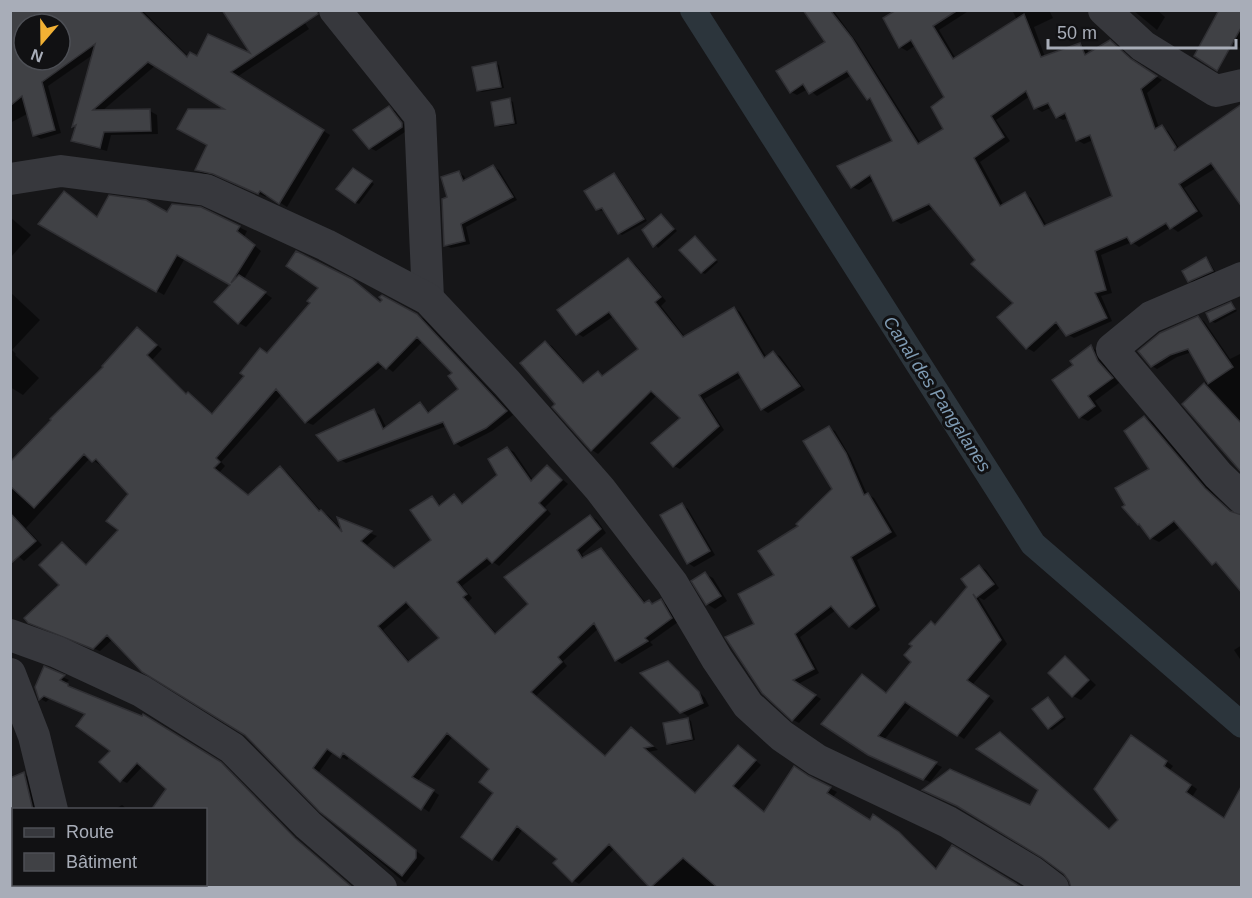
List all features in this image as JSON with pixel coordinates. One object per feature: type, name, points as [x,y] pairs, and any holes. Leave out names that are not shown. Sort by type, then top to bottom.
[{"type":"street","points":[[335,10],[420,116],[428,299]]},
{"type":"street","points":[[1104,10],[1143,46],[1216,91],[1242,85]]},
{"type":"street","points":[[10,179],[61,171],[206,190],[326,245],[428,299],[507,382],[600,489],[672,583],[717,659],[748,705],[782,736],[817,760],[948,822],[1032,872],[1053,888]]},
{"type":"street","points":[[1242,278],[1151,317],[1112,350],[1218,474],[1242,498]]},
{"type":"street","points":[[10,635],[57,652],[141,691],[232,748],[308,825],[381,888]]},
{"type":"street","points":[[12,683],[34,736],[52,808]]},
{"type":"building","points":[[10,10],[139,10],[187,57],[190,52],[197,56],[208,34],[250,53],[222,10],[317,10],[318,14],[231,72],[324,130],[279,204],[260,191],[258,194],[213,174],[195,170],[207,145],[177,129],[188,109],[224,109],[148,62],[93,110],[150,109],[151,131],[104,132],[100,148],[71,141],[76,125],[72,127],[95,44],[72,60],[72,12],[12,12],[12,72],[56,72],[42,82],[55,130],[33,136],[22,96],[10,106]]},
{"type":"building","points":[[803,10],[830,10],[852,38],[918,144],[943,129],[931,107],[944,97],[911,40],[899,48],[883,18],[896,10],[958,10],[933,26],[953,59],[1024,14],[1041,57],[1080,43],[1085,55],[1110,40],[1131,59],[1157,76],[1141,89],[1155,129],[1162,125],[1176,147],[1174,151],[1242,104],[1242,207],[1211,163],[1179,184],[1197,211],[1170,229],[1166,223],[1131,244],[1127,237],[1095,251],[1106,290],[1095,293],[1107,318],[1066,336],[1056,322],[1026,349],[997,317],[1013,303],[971,264],[975,260],[929,204],[893,221],[870,175],[851,188],[837,166],[892,141],[870,98],[867,100],[847,71],[809,94],[803,84],[790,93],[776,71],[825,42]],"holes":[[[1026,91],[1034,109],[1048,103],[1056,118],[1065,113],[1076,141],[1090,135],[1112,196],[1044,226],[1025,192],[1000,206],[974,158],[1004,137],[991,116]]]},
{"type":"building","points":[[1219,10],[1242,10],[1242,26],[1217,71],[1194,56]]},
{"type":"building","points":[[496,62],[501,87],[477,91],[472,67]]},
{"type":"building","points":[[510,98],[514,123],[495,126],[491,102]]},
{"type":"building","points":[[389,106],[402,123],[402,127],[369,149],[353,130]]},
{"type":"building","points":[[493,165],[513,197],[461,224],[465,241],[444,246],[442,199],[447,197],[441,177],[459,171],[463,181]]},
{"type":"building","points":[[353,168],[372,181],[355,203],[336,189]]},
{"type":"building","points":[[614,173],[644,219],[618,234],[602,208],[596,210],[584,191]]},
{"type":"building","points":[[64,191],[97,217],[109,195],[146,200],[167,212],[172,204],[201,207],[240,226],[237,231],[255,245],[231,283],[239,275],[266,292],[238,324],[214,302],[230,285],[177,255],[156,292],[38,224]]},
{"type":"building","points":[[661,214],[674,229],[653,247],[642,230]]},
{"type":"building","points":[[695,236],[716,260],[701,273],[679,250]]},
{"type":"building","points":[[296,251],[352,279],[380,302],[382,300],[379,297],[382,295],[417,314],[507,411],[486,428],[454,444],[443,422],[338,461],[316,435],[374,409],[383,429],[420,402],[428,413],[458,389],[448,376],[452,373],[417,337],[386,369],[378,362],[305,423],[276,389],[216,458],[220,462],[214,468],[248,495],[280,466],[319,511],[321,510],[342,532],[337,517],[372,531],[361,541],[394,568],[431,540],[410,510],[432,496],[439,506],[454,494],[462,504],[497,475],[488,459],[507,447],[531,481],[547,465],[562,480],[539,503],[546,510],[492,563],[487,558],[457,582],[467,594],[463,597],[495,634],[528,604],[504,577],[590,515],[601,529],[577,550],[582,558],[601,548],[644,603],[649,600],[652,604],[661,599],[672,618],[645,638],[648,641],[615,661],[594,623],[558,657],[562,662],[531,692],[605,756],[631,727],[653,746],[644,748],[695,793],[738,745],[756,760],[733,786],[764,812],[794,766],[831,787],[827,793],[870,820],[873,814],[899,832],[936,869],[952,845],[1023,888],[718,888],[683,858],[650,888],[609,844],[572,882],[553,863],[557,859],[517,826],[492,860],[461,837],[493,793],[479,782],[489,769],[447,733],[412,777],[434,790],[421,810],[343,753],[340,758],[327,749],[313,768],[416,850],[416,858],[402,876],[320,812],[245,735],[142,672],[107,635],[93,649],[28,623],[24,618],[59,585],[39,565],[62,542],[86,565],[118,530],[106,521],[128,494],[96,459],[92,462],[84,454],[34,508],[10,486],[10,462],[103,367],[137,327],[157,345],[147,355],[186,394],[188,392],[212,414],[244,376],[240,373],[260,348],[267,353],[310,303],[307,301],[318,288],[286,266]],"holes":[[[406,602],[439,638],[408,662],[378,626]]]},
{"type":"building","points":[[1206,257],[1213,271],[1188,282],[1182,271]]},
{"type":"building","points":[[628,258],[661,297],[655,302],[683,337],[734,307],[764,358],[773,351],[800,386],[761,410],[738,372],[699,395],[719,426],[673,467],[651,443],[680,418],[651,391],[591,451],[552,407],[555,404],[520,363],[545,341],[583,383],[598,371],[602,376],[638,349],[609,312],[576,335],[557,310]]},
{"type":"building","points":[[1231,302],[1235,309],[1210,322],[1206,313]]},
{"type":"building","points":[[1198,316],[1233,367],[1208,384],[1188,349],[1170,355],[1151,367],[1138,351],[1160,333]]},
{"type":"building","points":[[1091,345],[1098,361],[1113,378],[1088,396],[1095,406],[1079,418],[1052,380],[1073,365],[1070,361]]},
{"type":"building","points":[[1204,383],[1242,424],[1242,473],[1182,404]]},
{"type":"building","points":[[1144,416],[1205,488],[1230,511],[1242,515],[1242,593],[1216,562],[1212,565],[1174,521],[1150,539],[1122,507],[1125,505],[1115,488],[1149,469],[1124,431]]},
{"type":"building","points":[[829,426],[846,453],[864,495],[868,493],[891,532],[851,557],[875,606],[849,627],[831,606],[795,634],[814,669],[793,680],[816,695],[792,721],[762,693],[725,637],[754,624],[738,594],[774,575],[758,551],[798,526],[796,524],[832,489],[803,441]]},
{"type":"building","points":[[682,503],[710,551],[687,564],[660,515]]},
{"type":"building","points":[[10,513],[36,541],[10,564]]},
{"type":"building","points":[[979,565],[994,584],[976,598],[973,594],[1001,640],[967,680],[989,696],[957,736],[905,702],[878,736],[937,762],[923,780],[868,755],[821,724],[862,674],[886,693],[911,662],[904,655],[912,646],[909,644],[931,621],[935,625],[967,587],[961,579]]},
{"type":"building","points":[[705,572],[721,596],[706,605],[691,581]]},
{"type":"building","points":[[1065,656],[1089,680],[1072,697],[1048,673]]},
{"type":"building","points":[[668,661],[699,692],[703,703],[680,713],[640,673]]},
{"type":"building","points":[[44,666],[65,675],[60,680],[68,686],[142,716],[143,714],[221,762],[295,838],[353,888],[206,888],[207,808],[152,808],[166,789],[137,763],[120,782],[99,762],[110,751],[76,726],[85,714],[44,696],[39,700],[35,687]]},
{"type":"building","points":[[1048,697],[1063,717],[1048,729],[1032,709]]},
{"type":"building","points":[[688,718],[692,739],[667,744],[663,723]]},
{"type":"building","points":[[1000,732],[1109,829],[1118,820],[1094,789],[1131,735],[1167,761],[1164,766],[1191,785],[1186,792],[1224,818],[1242,785],[1242,888],[1071,888],[1064,874],[1041,857],[957,806],[922,790],[950,769],[1030,805],[1038,790],[976,749]]},
{"type":"building","points":[[24,772],[33,808],[12,808],[10,810],[10,778]]},
{"type":"waterway","name":"Canal des Pangalanes","points":[[693,10],[1033,544],[1242,725]]}]
